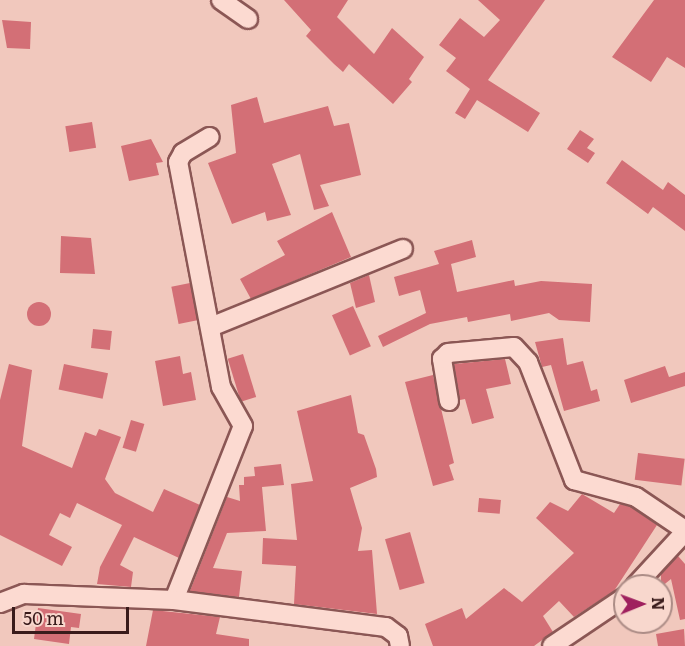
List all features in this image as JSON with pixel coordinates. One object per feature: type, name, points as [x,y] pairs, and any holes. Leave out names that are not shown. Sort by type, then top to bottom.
[{"type":"street","points":[[221,0],[248,19]]},
{"type":"street","points":[[174,600],[243,426],[221,387],[213,326],[178,162],[183,153],[210,137]]},
{"type":"street","points":[[213,326],[403,249]]},
{"type":"street","points":[[449,401],[442,359],[448,353],[514,347],[528,362],[574,480],[636,497],[685,531],[646,574]]},
{"type":"street","points":[[0,603],[24,594],[174,600],[386,627],[398,636],[400,646]]},
{"type":"street","points":[[552,646],[613,605]]},
{"type":"building","points":[[284,0],[348,0],[337,17],[374,54],[392,28],[424,57],[409,79],[412,82],[393,104],[349,64],[343,72],[306,36],[311,30]]},
{"type":"building","points":[[478,0],[545,0],[488,80],[540,113],[528,132],[477,100],[465,119],[455,113],[470,89],[446,71],[456,58],[439,45],[460,18],[484,37],[500,20]]},
{"type":"building","points":[[654,0],[685,0],[685,68],[667,57],[651,82],[612,57]]},
{"type":"building","points":[[2,20],[31,22],[30,49],[7,48]]},
{"type":"building","points":[[257,97],[264,123],[328,106],[334,126],[349,123],[361,175],[320,185],[329,206],[314,210],[300,154],[272,164],[291,215],[267,221],[265,212],[232,224],[208,163],[236,153],[231,105]]},
{"type":"building","points":[[92,122],[96,148],[69,152],[65,126]]},
{"type":"building","points":[[580,130],[594,139],[587,148],[595,153],[588,163],[567,149]]},
{"type":"building","points":[[151,139],[163,162],[156,163],[159,175],[129,181],[121,146]]},
{"type":"building","points":[[622,160],[663,190],[668,182],[685,195],[685,231],[653,207],[648,214],[606,183]]},
{"type":"building","points":[[332,212],[351,257],[251,299],[240,279],[285,255],[277,241]]},
{"type":"building","points":[[61,236],[91,238],[95,274],[60,273]]},
{"type":"building","points":[[472,240],[476,257],[451,264],[457,292],[514,280],[515,286],[541,281],[592,284],[590,322],[559,320],[549,313],[511,321],[510,314],[468,322],[467,317],[430,324],[383,347],[378,336],[426,313],[420,290],[399,296],[394,277],[439,264],[434,251]]},
{"type":"building","points":[[369,275],[375,302],[356,308],[350,283]]},
{"type":"building","points":[[190,283],[197,320],[179,324],[171,287]]},
{"type":"building","points":[[39,302],[44,303],[50,309],[50,319],[44,325],[39,326],[34,325],[28,319],[27,314],[28,309],[34,303]]},
{"type":"building","points":[[353,306],[371,346],[350,356],[332,315]]},
{"type":"building","points":[[93,329],[112,331],[110,350],[91,348]]},
{"type":"building","points":[[563,338],[567,365],[583,361],[591,391],[597,389],[600,401],[564,411],[551,365],[542,367],[535,342]]},
{"type":"building","points":[[243,354],[256,397],[241,402],[228,359]]},
{"type":"building","points":[[180,356],[183,374],[191,372],[196,400],[163,406],[155,361]]},
{"type":"building","points":[[505,359],[511,384],[486,389],[494,418],[472,424],[465,399],[460,400],[454,364]]},
{"type":"building","points":[[9,364],[32,370],[22,446],[72,468],[85,432],[96,436],[99,429],[121,437],[105,479],[115,493],[153,512],[164,489],[200,505],[179,558],[134,537],[120,565],[133,572],[131,587],[97,584],[100,567],[122,525],[77,503],[70,518],[60,513],[49,535],[72,547],[62,566],[0,535],[0,400]]},
{"type":"building","points":[[64,364],[108,373],[103,399],[59,389]]},
{"type":"building","points":[[665,366],[669,377],[685,372],[685,386],[631,403],[624,380]]},
{"type":"building","points":[[433,375],[454,463],[449,465],[454,480],[433,486],[405,382]]},
{"type":"building","points":[[351,395],[358,433],[364,435],[377,477],[350,488],[362,528],[358,551],[372,550],[377,614],[294,604],[296,566],[262,564],[263,538],[297,540],[291,484],[313,481],[297,411]]},
{"type":"building","points":[[131,420],[144,424],[136,452],[123,448]]},
{"type":"building","points":[[638,453],[685,459],[681,486],[635,480]]},
{"type":"building","points":[[281,464],[284,485],[262,487],[266,531],[227,533],[213,568],[242,571],[239,597],[190,591],[227,497],[240,501],[239,485],[244,485],[244,477],[255,476],[254,467]]},
{"type":"building","points":[[582,494],[614,513],[620,504],[631,507],[657,525],[625,574],[613,574],[613,592],[574,617],[559,601],[543,616],[553,632],[534,646],[433,646],[425,624],[462,608],[466,619],[504,588],[522,602],[574,553],[536,518],[550,502],[568,511]]},
{"type":"building","points":[[479,498],[501,500],[500,514],[478,512]]},
{"type":"building","points":[[410,532],[425,583],[400,590],[385,539]]},
{"type":"building","points":[[678,556],[685,564],[685,619],[680,620],[673,588],[673,574],[661,574]]},
{"type":"building","points":[[38,608],[81,614],[79,628],[71,627],[69,644],[34,639]]},
{"type":"building","points":[[153,610],[220,617],[216,634],[249,639],[249,646],[146,646]]},
{"type":"building","points":[[684,629],[685,646],[658,646],[656,634],[673,634],[673,631]]}]
